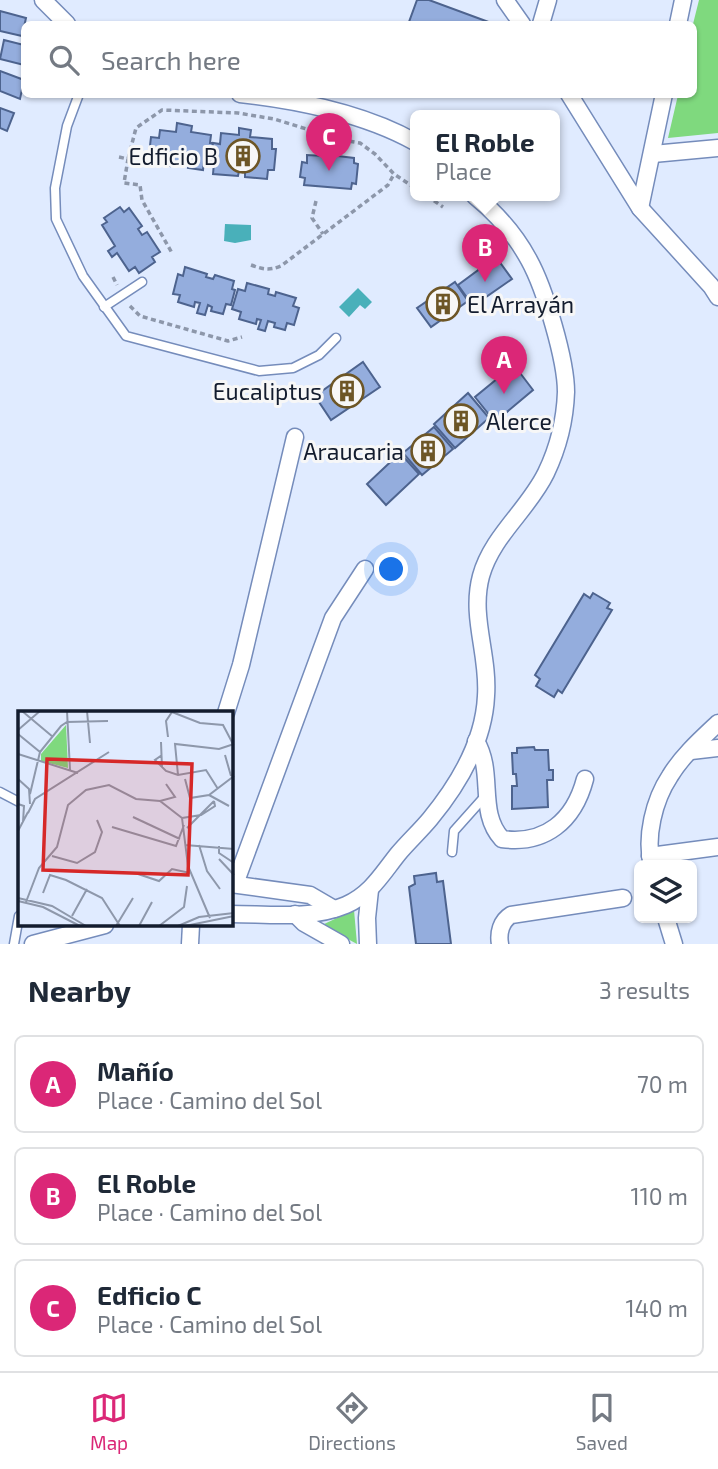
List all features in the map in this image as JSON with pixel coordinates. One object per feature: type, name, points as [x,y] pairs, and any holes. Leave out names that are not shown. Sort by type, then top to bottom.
[{"type":"street","points":[[43,0],[64,21]]},
{"type":"street","points":[[505,0],[520,21]]},
{"type":"street","points":[[542,21],[548,0]]},
{"type":"street","points":[[679,21],[683,0]]},
{"type":"street","points":[[268,98],[339,113],[388,127],[410,139]]},
{"type":"street","points":[[571,98],[640,208],[711,285],[718,297]]},
{"type":"street","points":[[640,208],[663,98]]},
{"type":"street","points":[[339,113],[410,150]]},
{"type":"street","points":[[653,154],[718,148]]},
{"type":"street","points":[[233,914],[308,914],[334,909],[370,891],[445,799],[459,778],[476,741],[484,712],[486,680],[477,620],[479,586],[489,556],[534,494],[552,459],[563,422],[566,391],[565,375],[554,330],[530,261],[490,208],[481,201]]},
{"type":"street","points":[[227,711],[241,665],[295,437]]},
{"type":"street","points":[[334,909],[310,895],[233,884],[333,618],[365,569]]},
{"type":"street","points":[[651,860],[652,816],[669,776],[718,723]]},
{"type":"street","points":[[476,741],[484,754],[492,828],[502,839],[530,840],[544,835],[558,825],[581,796],[585,779]]},
{"type":"street","points":[[691,751],[718,748]]},
{"type":"street","points":[[656,860],[718,847]]},
{"type":"street","points":[[368,944],[370,891]]},
{"type":"street","points":[[500,944],[501,925],[510,915],[623,898]]},
{"type":"street","points":[[295,914],[304,923],[341,944]]},
{"type":"street","points":[[668,923],[674,944]]},
{"type":"street","points":[[33,944],[101,926]]},
{"type":"street","points":[[190,944],[191,926]]},
{"type":"lane","points":[[78,98],[67,126],[55,188],[56,219],[83,276],[125,336],[259,372],[293,368],[319,355],[336,338]]},
{"type":"lane","points":[[104,307],[142,282]]},
{"type":"lane","points":[[0,792],[18,801]]},
{"type":"lane","points":[[452,852],[454,831],[488,793]]},
{"type":"lane","points":[[14,944],[18,922]]},
{"type":"path","points":[[172,253],[142,200],[141,185],[124,183],[136,128],[162,110],[238,113],[274,119],[360,143],[410,185]]},
{"type":"path","points":[[119,157],[128,159]]},
{"type":"path","points":[[251,265],[272,270],[281,266],[388,185],[394,174]]},
{"type":"path","points":[[316,201],[312,218],[323,234]]},
{"type":"path","points":[[434,201],[443,207]]},
{"type":"path","points":[[113,277],[122,295],[140,316],[228,341],[242,337]]},
{"type":"green space","points":[[699,0],[718,0],[718,133],[668,138],[677,98],[697,98],[697,21],[694,21]]},
{"type":"green space","points":[[354,910],[357,944],[322,925]]},
{"type":"water","points":[[225,224],[251,225],[251,240],[235,243],[224,241]]},
{"type":"water","points":[[358,288],[372,302],[365,309],[360,305],[349,317],[339,307]]},
{"type":"building","points":[[417,0],[429,0],[486,21],[409,21]]},
{"type":"building","points":[[0,11],[26,18],[25,21],[21,21],[21,36],[0,31]]},
{"type":"building","points":[[4,40],[21,44],[21,64],[0,59]]},
{"type":"building","points":[[0,71],[21,79],[20,99],[0,91]]},
{"type":"building","points":[[0,108],[14,113],[7,131],[0,128]]},
{"type":"building","points":[[177,123],[192,126],[191,132],[211,135],[210,143],[213,143],[210,162],[204,161],[203,170],[188,168],[189,163],[171,161],[170,166],[158,164],[159,155],[149,154],[151,137],[159,138],[160,130],[176,132]]},
{"type":"building","name":"Edficio B","points":[[239,128],[251,130],[250,137],[272,139],[272,149],[276,149],[274,170],[268,170],[267,179],[245,177],[245,171],[239,171],[238,176],[213,174],[214,163],[210,162],[213,143],[220,144],[221,133],[239,135]]},
{"type":"building","points":[[324,149],[338,151],[337,156],[354,158],[354,163],[358,164],[356,184],[352,183],[351,189],[304,185],[305,178],[300,177],[302,162],[307,163],[307,155],[324,156]]},
{"type":"building","points":[[120,207],[124,212],[129,208],[142,226],[138,229],[142,235],[147,232],[160,252],[152,257],[155,262],[139,273],[135,267],[129,271],[117,253],[112,257],[108,251],[115,246],[102,225],[107,222],[104,218]]},
{"type":"building","points":[[496,257],[512,279],[473,306],[458,285]]},
{"type":"building","points":[[185,267],[207,274],[206,277],[213,279],[215,275],[234,281],[232,289],[235,290],[231,305],[226,304],[223,314],[211,311],[212,307],[208,305],[205,315],[197,313],[200,303],[195,302],[194,307],[178,302],[180,295],[173,294],[178,274],[183,276]]},
{"type":"building","name":"El Arrayán","points":[[455,282],[468,301],[431,327],[417,308]]},
{"type":"building","points":[[247,283],[269,289],[268,294],[275,296],[276,292],[296,298],[293,306],[299,308],[294,325],[287,323],[285,330],[274,327],[275,323],[268,321],[265,331],[258,329],[261,320],[257,319],[256,324],[239,319],[241,312],[232,309],[238,289],[245,291]]},
{"type":"building","name":"Eucaliptus","points":[[363,362],[380,387],[331,420],[315,396]]},
{"type":"building","points":[[514,365],[533,390],[495,422],[475,397]]},
{"type":"building","name":"Alerce","points":[[468,393],[489,418],[455,448],[434,424]]},
{"type":"building","name":"Araucaria","points":[[434,427],[453,449],[422,475],[403,453]]},
{"type":"building","points":[[400,453],[419,474],[386,505],[367,484]]},
{"type":"building","points":[[593,593],[610,603],[607,608],[612,610],[562,693],[558,690],[554,697],[536,686],[540,679],[535,675],[584,594],[590,598]]},
{"type":"building","points":[[534,747],[535,750],[548,750],[549,770],[553,770],[553,780],[547,780],[548,807],[512,809],[512,786],[517,786],[516,774],[513,774],[512,753],[517,753],[517,748]]},
{"type":"building","points":[[436,873],[437,882],[443,881],[451,944],[416,944],[409,887],[415,884],[414,876]]},
{"type":"place","name":"Edficio B","points":[[243,156]]},
{"type":"place","name":"Edficio C","points":[[329,171]]},
{"type":"place","name":"El Roble","points":[[485,282]]},
{"type":"place","name":"El Arrayán","points":[[443,304]]},
{"type":"place","name":"Eucaliptus","points":[[347,391]]},
{"type":"place","name":"Mañío","points":[[504,394]]},
{"type":"place","name":"Alerce","points":[[461,421]]},
{"type":"place","name":"Araucaria","points":[[428,451]]}]
